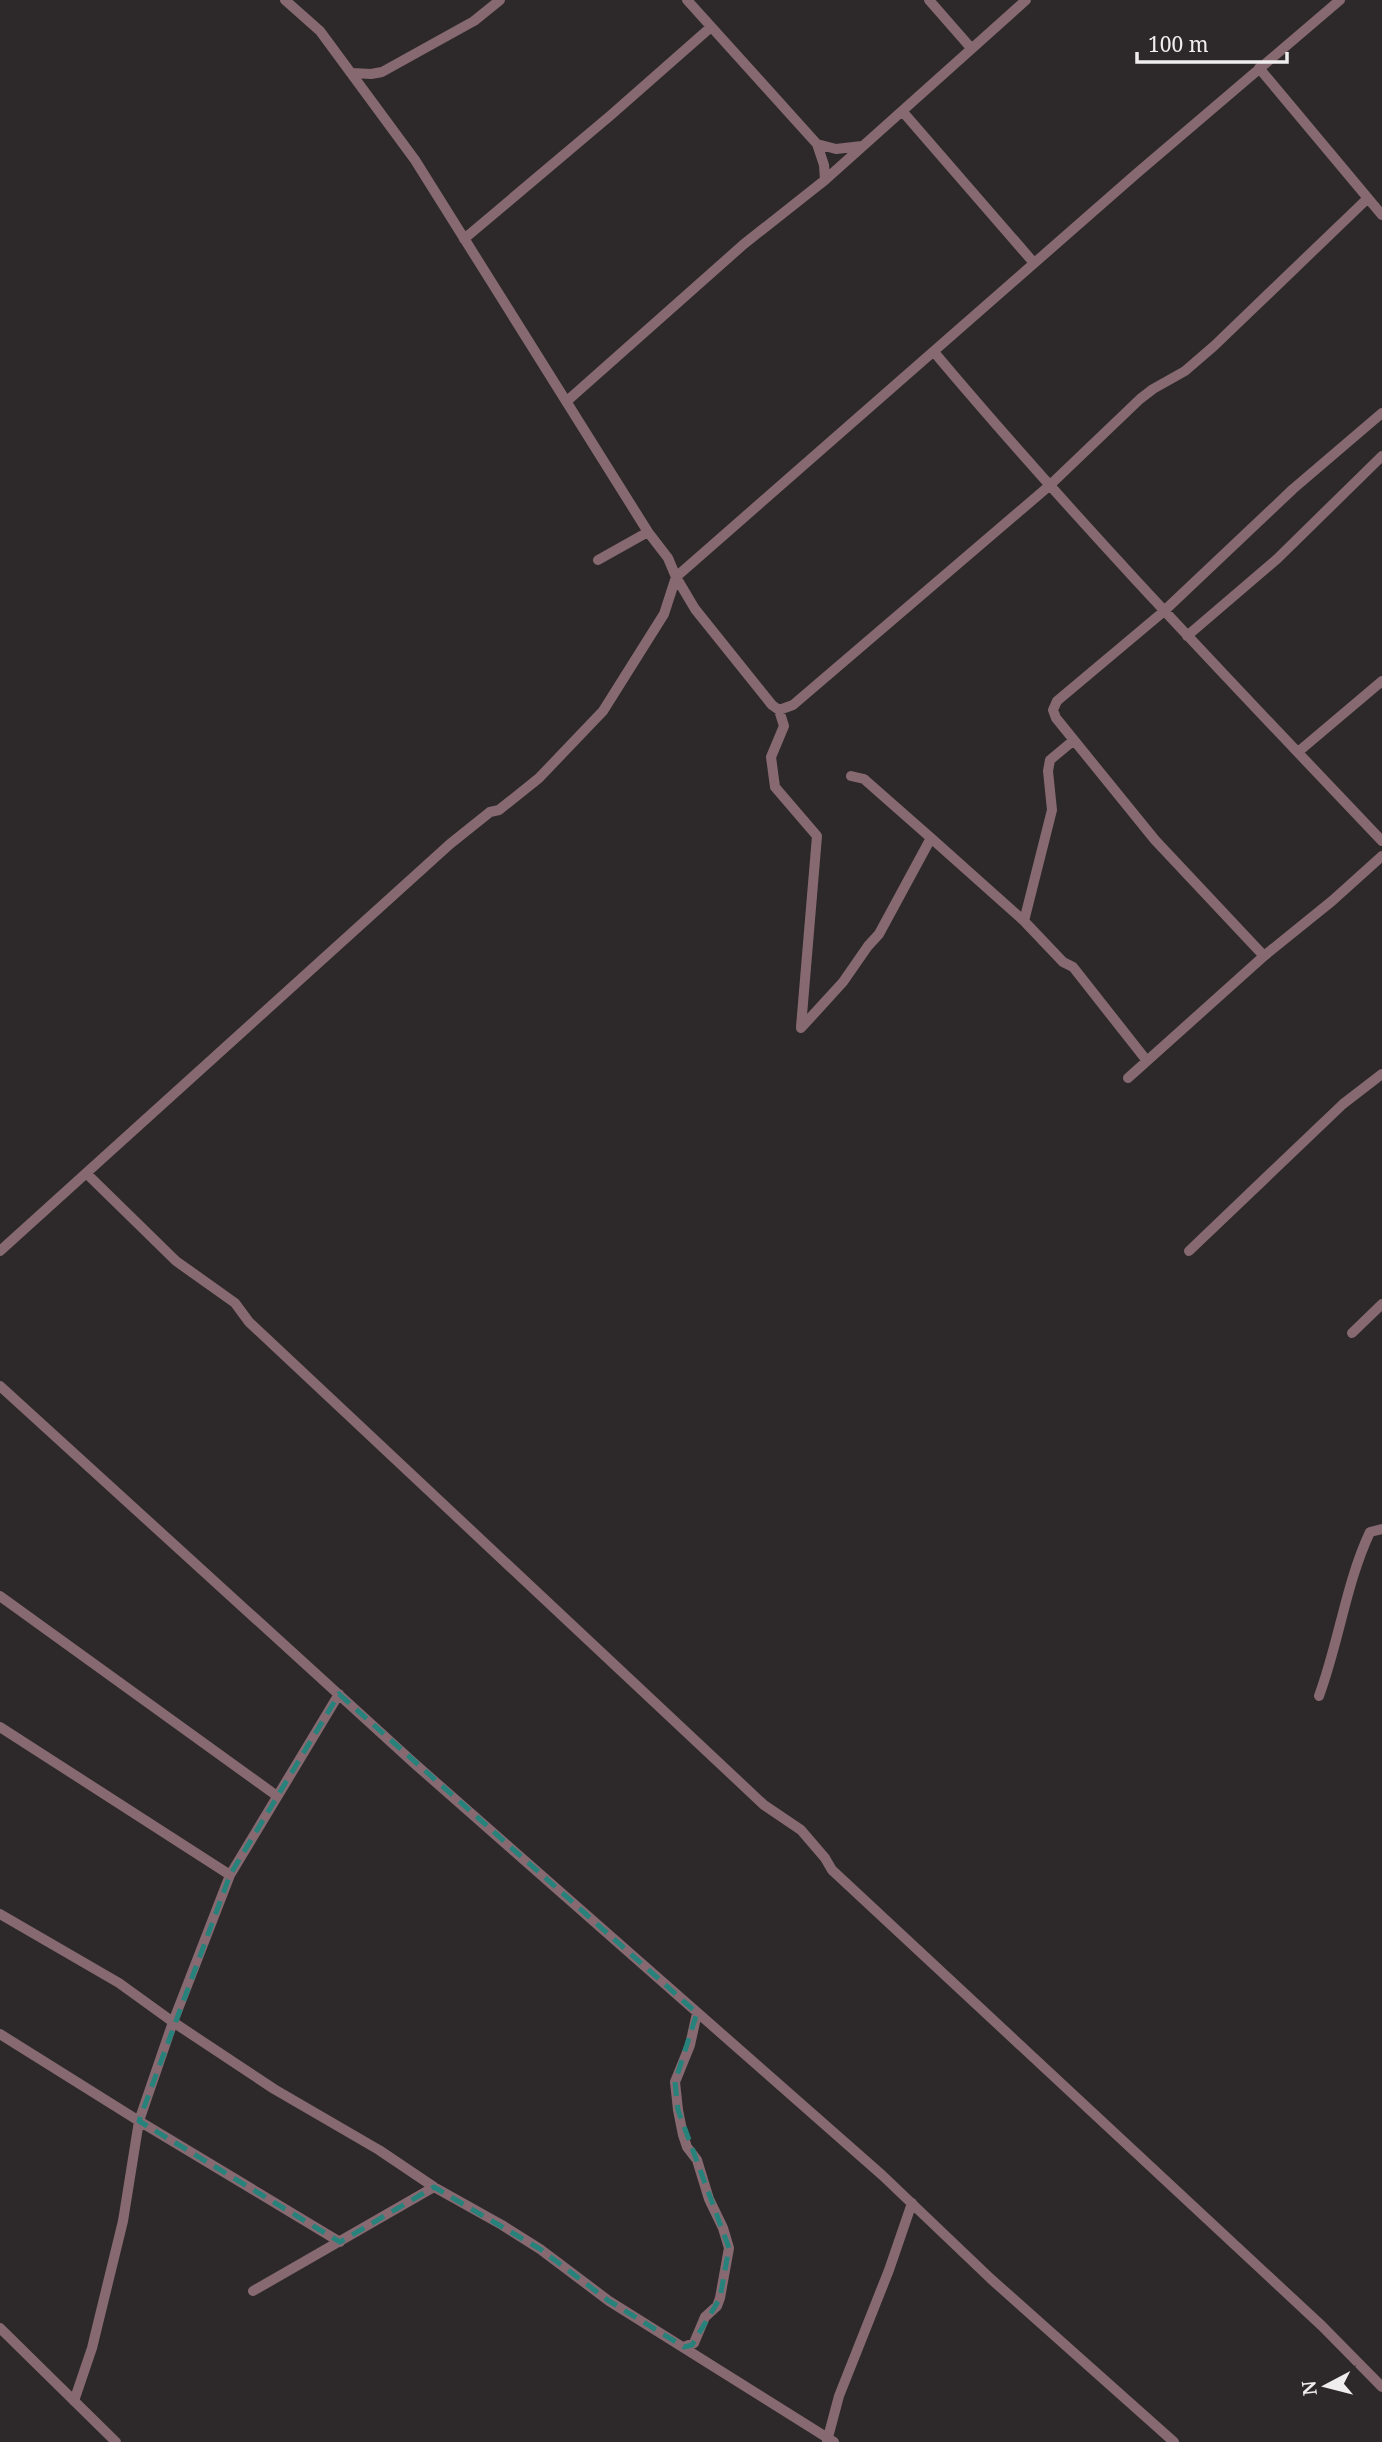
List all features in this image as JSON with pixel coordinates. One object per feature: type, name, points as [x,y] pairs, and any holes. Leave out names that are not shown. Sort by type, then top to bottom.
[{"type":"street","points":[[285,0],[320,31],[415,160],[648,532],[668,558],[695,609],[772,705],[779,710],[784,726],[771,757],[775,787],[817,836],[801,1028],[843,982],[879,934],[931,838]]},
{"type":"street","points":[[352,73],[371,75],[382,72],[474,21],[500,0]]},
{"type":"street","points":[[687,0],[817,144],[824,165],[825,180]]},
{"type":"street","points":[[929,0],[971,48]]},
{"type":"street","points":[[567,401],[744,244],[825,180],[1026,0]]},
{"type":"street","points":[[0,1251],[450,844],[539,778],[603,711],[664,614],[676,577],[1034,263],[1340,0]]},
{"type":"street","points":[[464,239],[611,116],[711,27]]},
{"type":"street","points":[[1259,68],[1382,215]]},
{"type":"street","points":[[902,112],[1034,263]]},
{"type":"street","points":[[817,144],[836,149],[862,146]]},
{"type":"street","points":[[779,710],[793,705],[804,696],[1049,486],[1153,388],[1185,371],[1214,346],[1367,199]]},
{"type":"street","points":[[934,352],[1049,486],[1163,612],[1382,841]]},
{"type":"street","points":[[1264,956],[1155,840],[1056,718],[1053,710],[1057,701],[1163,612],[1293,489],[1382,413]]},
{"type":"street","points":[[1187,636],[1276,559],[1382,456]]},
{"type":"street","points":[[598,560],[648,532]]},
{"type":"street","points":[[1298,752],[1382,681]]},
{"type":"street","points":[[1024,921],[1052,810],[1048,771],[1050,760],[1074,740]]},
{"type":"street","points":[[851,776],[864,779],[1024,921],[1063,962],[1077,972],[1147,1061]]},
{"type":"street","points":[[1128,1078],[1264,956],[1382,856]]},
{"type":"street","points":[[1189,1251],[1343,1104],[1382,1074]]},
{"type":"street","points":[[86,1173],[176,1261],[235,1303],[249,1322],[764,1805],[801,1830],[832,1870],[1322,2326],[1382,2387]]},
{"type":"street","points":[[1352,1333],[1382,1304]]},
{"type":"street","points":[[0,1387],[415,1764],[912,2203],[991,2279],[1174,2442]]},
{"type":"street","points":[[1319,1696],[1333,1660],[1360,1554],[1370,1532],[1382,1528]]},
{"type":"street","points":[[0,1596],[277,1796]]},
{"type":"street","points":[[74,2401],[92,2348],[123,2221],[139,2121],[173,2022],[230,1875],[339,1693]]},
{"type":"street","points":[[0,1727],[230,1875]]},
{"type":"street","points":[[0,1914],[119,1983],[274,2089],[540,2249],[608,2301],[829,2441],[839,2396],[889,2270],[912,2203]]},
{"type":"street","points":[[684,2347],[694,2343],[705,2317],[716,2306],[729,2248],[696,2160],[687,2147],[678,2110],[675,2082],[690,2045],[697,2012]]},
{"type":"street","points":[[0,2034],[340,2242]]},
{"type":"street","points":[[253,2291],[434,2187]]},
{"type":"street","points":[[0,2328],[116,2442]]},
{"type":"highlighted area","points":[[339,1694],[697,2013],[675,2082],[678,2110],[729,2248],[720,2298],[692,2345],[684,2347],[609,2301],[540,2249],[434,2187],[340,2242],[139,2121],[230,1875]]}]
